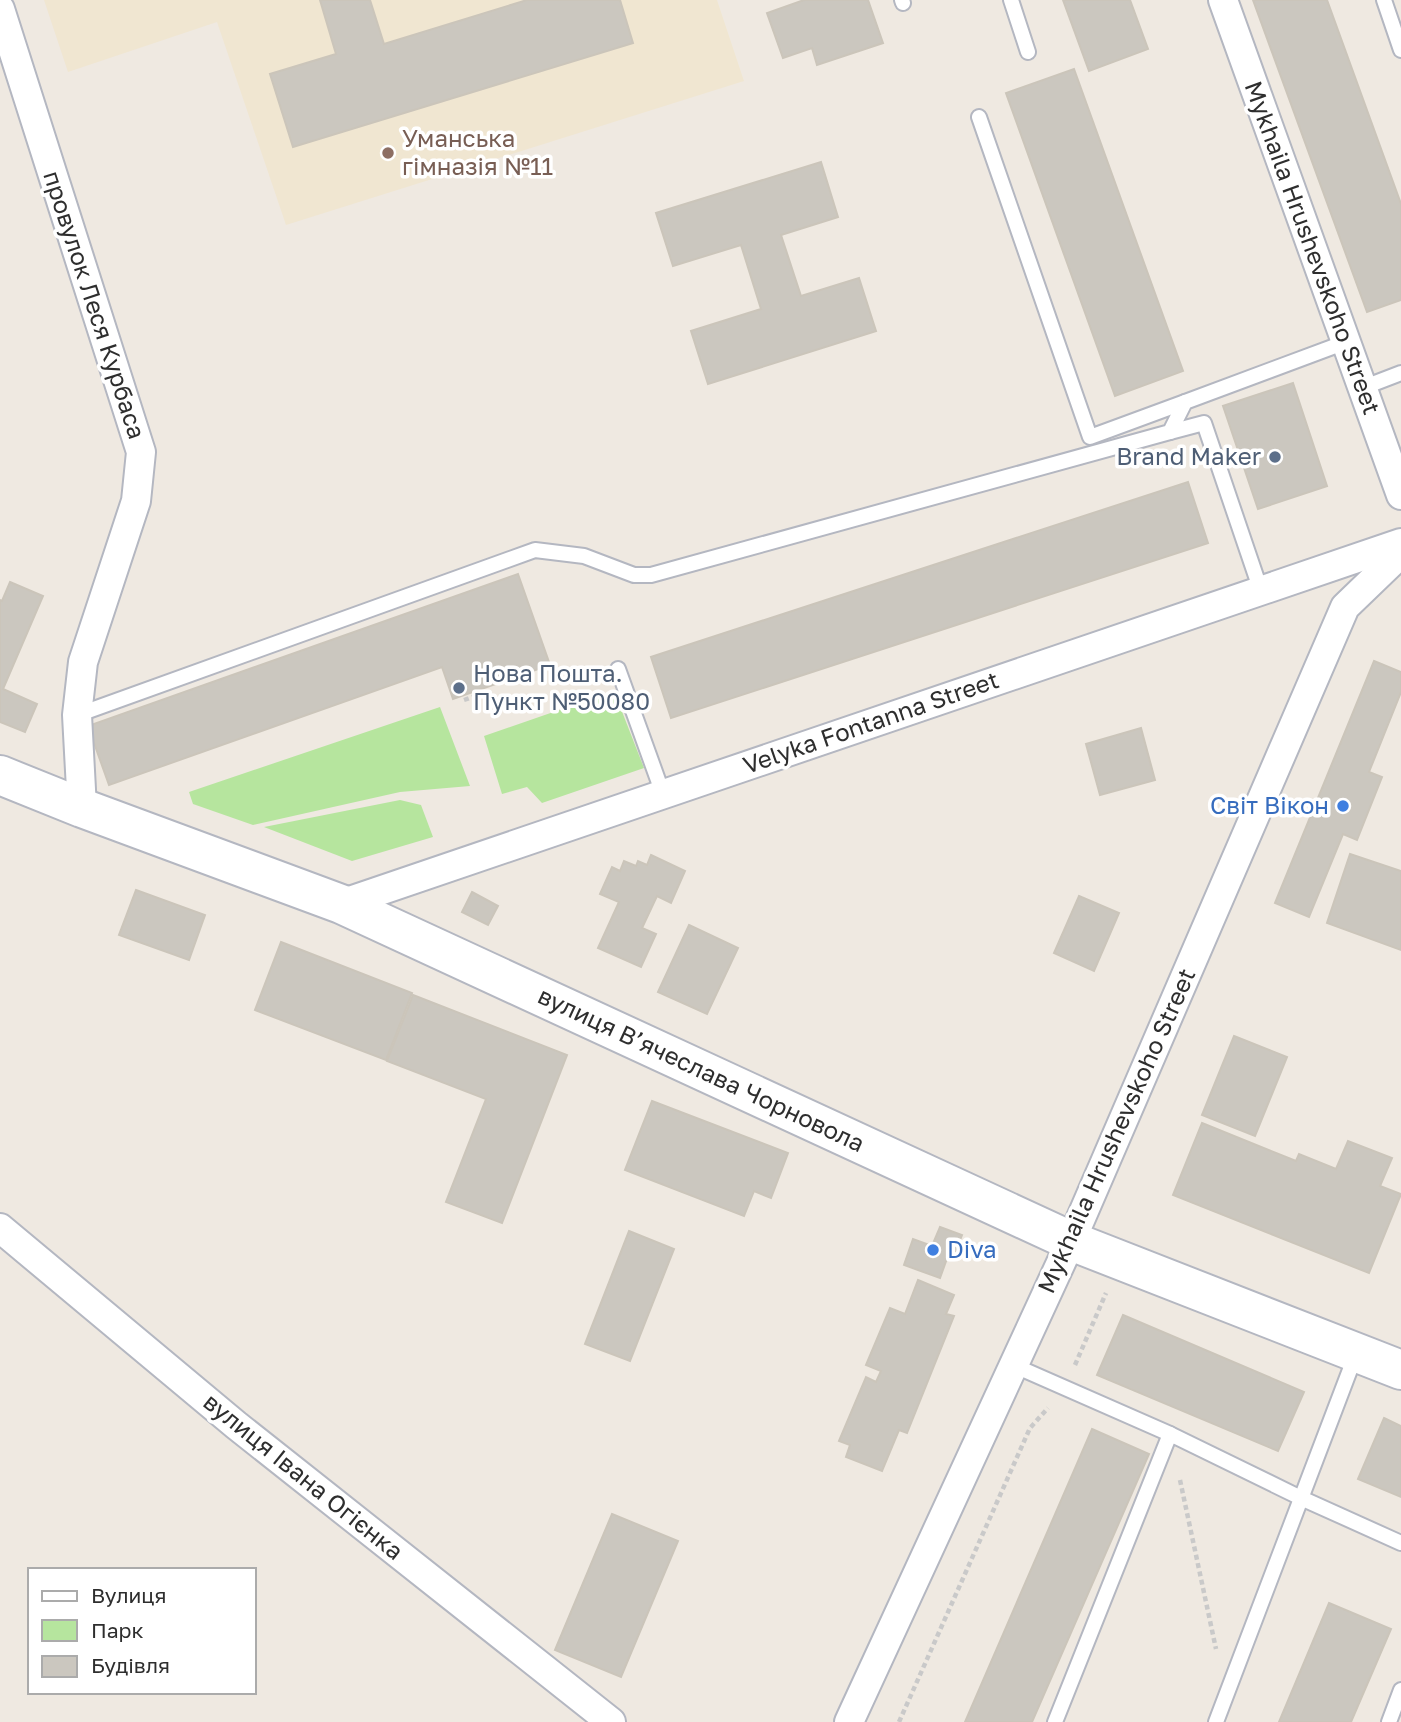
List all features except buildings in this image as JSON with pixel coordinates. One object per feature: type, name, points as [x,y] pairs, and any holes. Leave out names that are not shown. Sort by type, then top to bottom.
[{"type":"street","name":"Mykhaila Hrushevskoho Street","points":[[1223,0],[1401,495]]},
{"type":"street","name":"провулок Леся Курбаса","points":[[0,9],[141,452],[136,501],[83,662],[77,715],[82,808]]},
{"type":"street","name":"Velyka Fontanna Street","points":[[341,904],[1401,543]]},
{"type":"street","name":"Mykhaila Hrushevskoho Street","points":[[849,1722],[1071,1241],[1345,607],[1401,553]]},
{"type":"street","name":"вулиця В’ячеслава Чорновола","points":[[0,775],[341,904],[1071,1241],[1401,1370]]},
{"type":"street","name":"вулиця Івана Огієнка","points":[[0,1228],[236,1425],[611,1722]]},
{"type":"lane","points":[[1011,0],[1028,52]]},
{"type":"lane","points":[[1384,0],[1401,50]]},
{"type":"lane","points":[[979,117],[1090,437],[1346,342]]},
{"type":"lane","points":[[1362,388],[1401,373]]},
{"type":"lane","points":[[1170,432],[1185,402]]},
{"type":"lane","points":[[77,715],[535,550],[584,556],[634,575],[651,575],[1204,423],[1261,591]]},
{"type":"lane","points":[[618,669],[663,794]]},
{"type":"lane","points":[[1216,1722],[1356,1353]]},
{"type":"lane","points":[[1013,1365],[1170,1434],[1401,1543]]},
{"type":"lane","points":[[1055,1722],[1170,1434]]},
{"type":"lane","points":[[1389,1722],[1401,1689]]},
{"type":"path","points":[[464,700],[478,695]]},
{"type":"path","points":[[899,1722],[1030,1427],[1065,1388],[1120,1261]]},
{"type":"path","points":[[1170,1434],[1226,1697]]},
{"type":"shaded area","name":"Уманська гімназія №11","points":[[44,0],[717,0],[744,81],[286,225],[217,22],[68,72]]},
{"type":"green space","points":[[614,691],[644,768],[542,803],[527,787],[502,794],[484,736]]},
{"type":"green space","points":[[440,707],[470,786],[400,792],[253,825],[193,804],[189,792]]},
{"type":"green space","points":[[400,800],[421,805],[433,837],[352,861],[264,827]]},
{"type":"place","name":"Уманська гімназія №11","points":[[388,153]]},
{"type":"place","name":"Brand Maker","points":[[1275,457]]},
{"type":"place","name":"Нова Пошта. Пункт №50080","points":[[459,688]]},
{"type":"place","name":"Світ Вікон","points":[[1343,806]]},
{"type":"place","name":"Diva","points":[[933,1250]]}]
